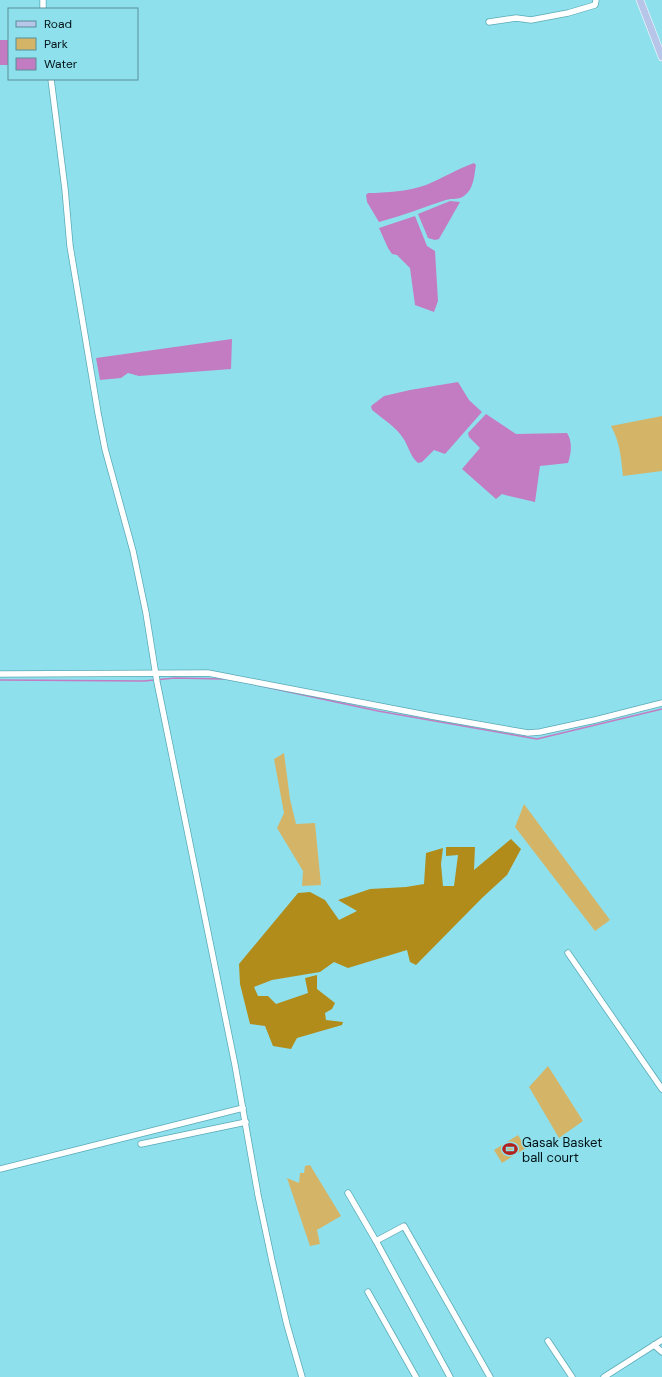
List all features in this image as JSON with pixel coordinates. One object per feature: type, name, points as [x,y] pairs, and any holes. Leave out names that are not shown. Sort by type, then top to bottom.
[{"type":"main road","points":[[640,0],[662,57]]},
{"type":"street","points":[[489,22],[516,18],[531,20],[568,13],[595,5],[596,0]]},
{"type":"street","points":[[51,80],[64,181],[70,246],[95,399],[105,449],[134,559],[146,613],[156,677],[246,1122],[258,1195],[287,1326],[302,1377]]},
{"type":"street","points":[[0,674],[156,677],[208,673],[528,733],[540,732],[595,720],[662,703]]},
{"type":"street","points":[[568,953],[662,1089]]},
{"type":"street","points":[[0,1169],[243,1108]]},
{"type":"street","points":[[141,1144],[246,1122]]},
{"type":"street","points":[[348,1193],[376,1241],[450,1377]]},
{"type":"street","points":[[376,1241],[404,1226],[490,1377]]},
{"type":"street","points":[[368,1292],[416,1377]]},
{"type":"street","points":[[604,1377],[662,1340]]},
{"type":"street","points":[[548,1341],[572,1377]]},
{"type":"street","points":[[654,1345],[662,1352]]},
{"type":"green space","points":[[662,416],[662,471],[623,476],[621,456],[611,426]]},
{"type":"green space","points":[[284,753],[290,799],[296,824],[315,823],[321,885],[302,886],[303,871],[277,828],[284,813],[274,759]]},
{"type":"green space","points":[[524,804],[610,920],[595,931],[515,827]]},
{"type":"green space","points":[[548,1066],[583,1121],[559,1138],[529,1087]]},
{"type":"green space","name":"Gasak Basket ball court","points":[[518,1135],[526,1148],[502,1163],[494,1150]]},
{"type":"green space","points":[[310,1165],[341,1216],[317,1230],[320,1244],[310,1246],[287,1178],[299,1183],[300,1173],[304,1173],[305,1166]]},
{"type":"shaded area","points":[[511,839],[521,849],[507,875],[482,898],[416,965],[410,962],[407,950],[348,968],[334,962],[320,972],[272,980],[254,987],[258,996],[268,996],[276,1004],[308,993],[305,978],[317,975],[317,989],[335,1003],[332,1009],[325,1013],[326,1020],[343,1022],[342,1025],[297,1038],[291,1049],[273,1046],[265,1026],[250,1024],[240,984],[239,964],[298,893],[310,892],[325,900],[339,920],[357,911],[338,900],[370,889],[406,887],[424,884],[426,853],[443,848],[441,864],[443,886],[454,886],[458,855],[446,856],[446,847],[475,847],[474,870]]},
{"type":"water","points":[[0,40],[8,40],[8,65],[0,65]]},
{"type":"water","points":[[474,163],[476,165],[472,186],[464,196],[460,198],[446,200],[379,222],[367,202],[366,195],[368,193],[382,193],[413,189],[426,185]]},
{"type":"water","points":[[450,201],[460,202],[439,239],[435,240],[428,238],[418,214]]},
{"type":"water","points":[[415,216],[427,246],[435,251],[438,301],[434,312],[415,305],[410,268],[397,255],[392,254],[379,228]]},
{"type":"water","points":[[232,339],[231,369],[139,376],[128,373],[121,378],[100,380],[96,358]]},
{"type":"water","points":[[458,382],[469,400],[482,412],[445,454],[434,450],[422,462],[418,463],[415,460],[397,430],[372,410],[371,406],[384,396]]},
{"type":"water","points":[[486,414],[516,434],[567,433],[571,448],[568,463],[540,466],[535,502],[502,494],[496,499],[462,469],[480,448],[469,437],[468,433]]},
{"type":"waterway","points":[[0,680],[144,681],[175,678],[223,679]]},
{"type":"waterway","points":[[243,682],[378,711],[537,739],[662,709]]},
{"type":"place","name":"Gasak Basket ball court","points":[[510,1149]]}]
